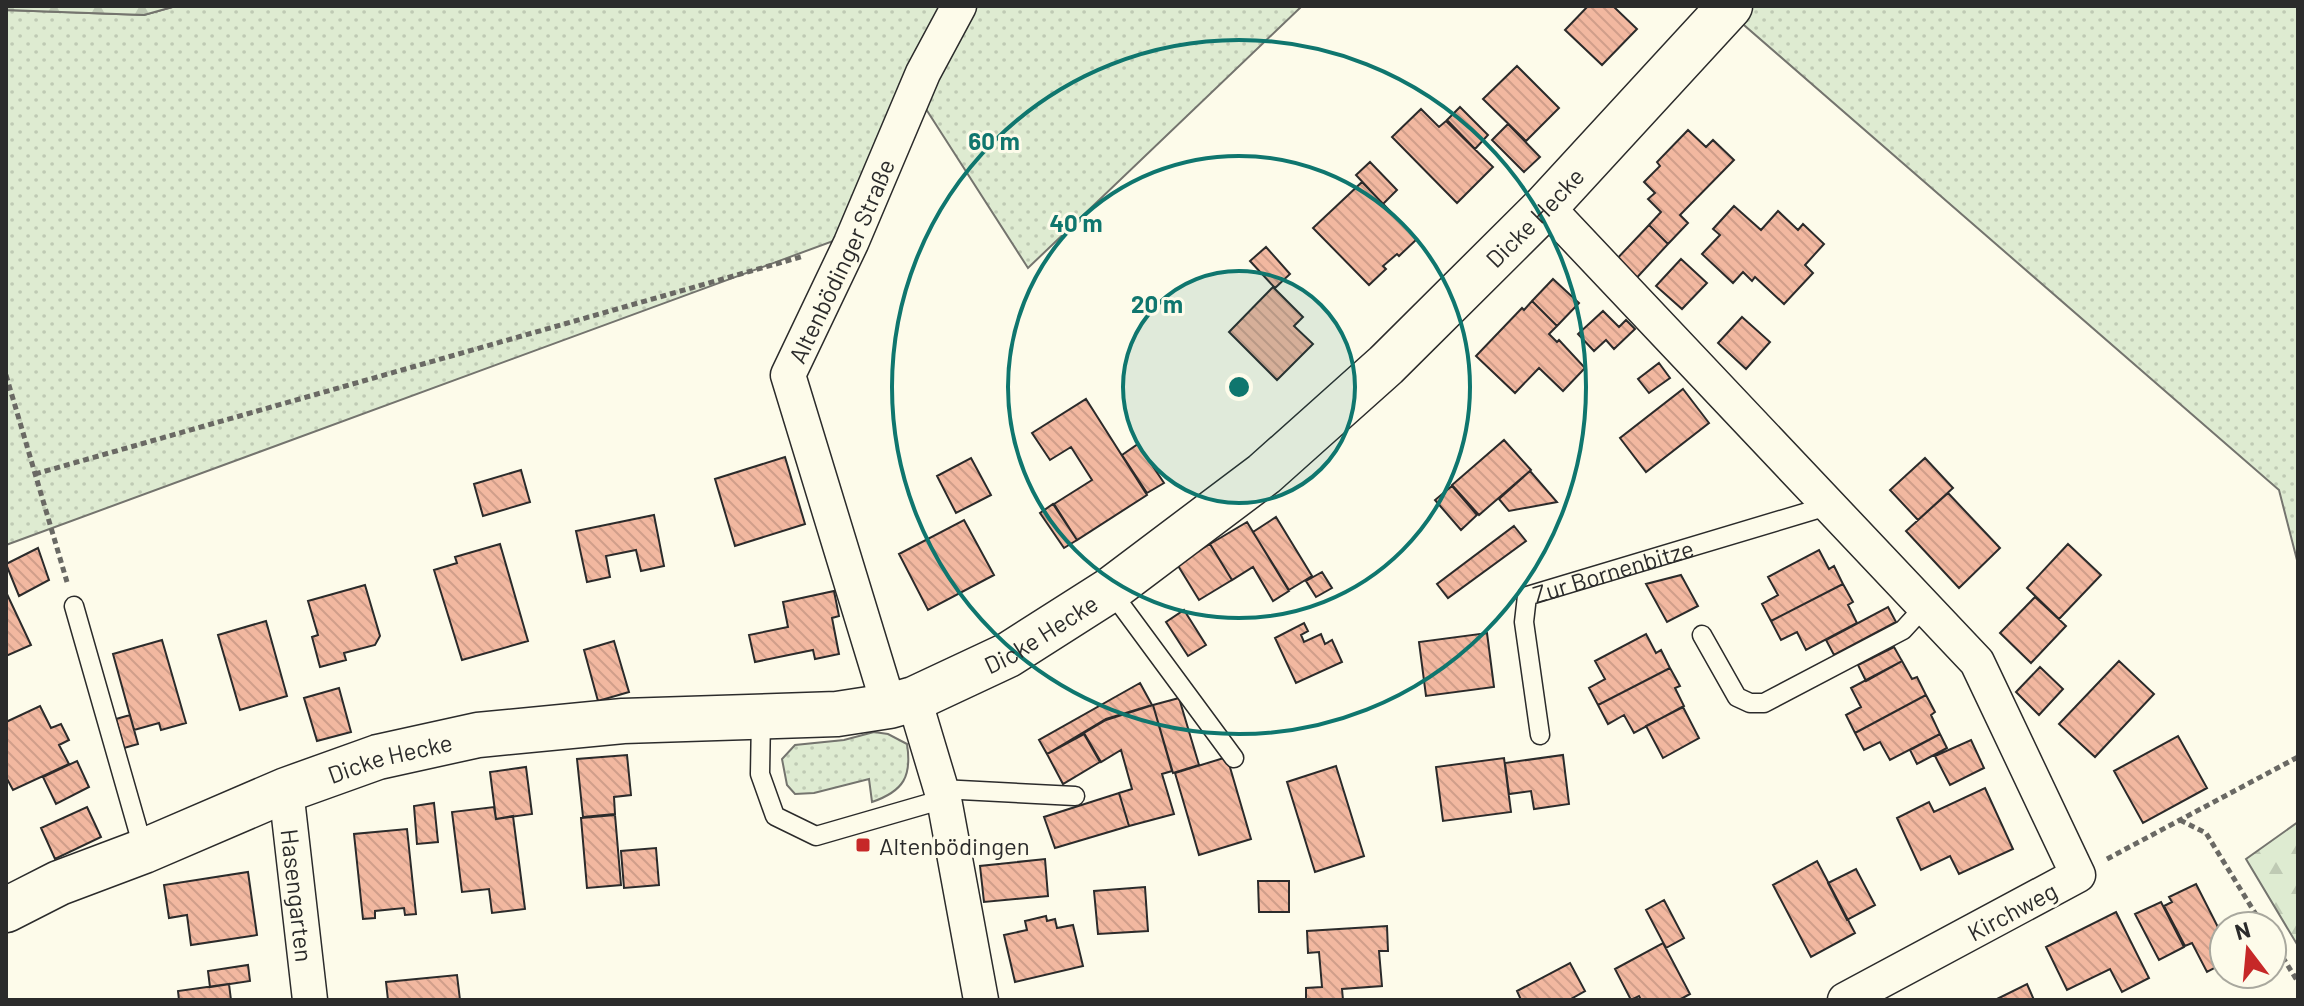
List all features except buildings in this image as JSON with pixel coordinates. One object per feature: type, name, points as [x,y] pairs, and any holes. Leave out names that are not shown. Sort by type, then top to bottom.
[{"type":"street","name":"Altenbödinger Straße","points":[[959,6],[923,73],[851,243],[788,375],[902,702],[942,794],[981,1000]]},
{"type":"street","name":"Dicke Hecke","points":[[6,910],[59,883],[144,851],[286,790],[378,757],[478,735],[623,721],[837,714],[902,702],[1008,655],[1110,590],[1275,464],[1386,365],[1546,206],[1730,6]]},
{"type":"street","points":[[1546,206],[1977,662],[2078,875]]},
{"type":"street","name":"Hasengarten","points":[[286,790],[310,1000]]},
{"type":"street","name":"Kirchweg","points":[[1845,1000],[2078,875]]},
{"type":"lane","name":"Zur Bornenbitze","points":[[1540,735],[1524,622],[1527,596],[1831,505]]},
{"type":"lane","points":[[1110,590],[1234,758]]},
{"type":"lane","points":[[74,606],[144,851]]},
{"type":"lane","points":[[1702,635],[1737,697],[1750,703],[1764,703],[1903,630],[1925,606]]},
{"type":"lane","points":[[761,717],[760,774],[775,816],[816,836],[942,794],[1075,796]]},
{"type":"path","points":[[35,474],[851,243]]},
{"type":"path","points":[[6,375],[74,606]]},
{"type":"path","name":"Kirchweg","points":[[2078,875],[2298,757]]},
{"type":"path","points":[[2179,820],[2206,833],[2253,910]]},
{"type":"green space","points":[[6,6],[176,6],[144,15],[6,10]]},
{"type":"green space","points":[[176,6],[1302,6],[1028,268],[908,81],[836,240],[6,545],[6,10],[144,15]]},
{"type":"green space","points":[[1722,6],[2298,6],[2298,564],[2279,490]]},
{"type":"green space","points":[[874,732],[888,734],[907,744],[907,774],[892,793],[872,802],[869,779],[814,793],[795,794],[787,785],[782,759],[795,745],[844,740]]},
{"type":"green space","points":[[2298,822],[2298,946],[2288,929],[2288,910],[2276,910],[2246,859]]},
{"type":"place","name":"Altenbödingen","points":[[863,845]]}]
